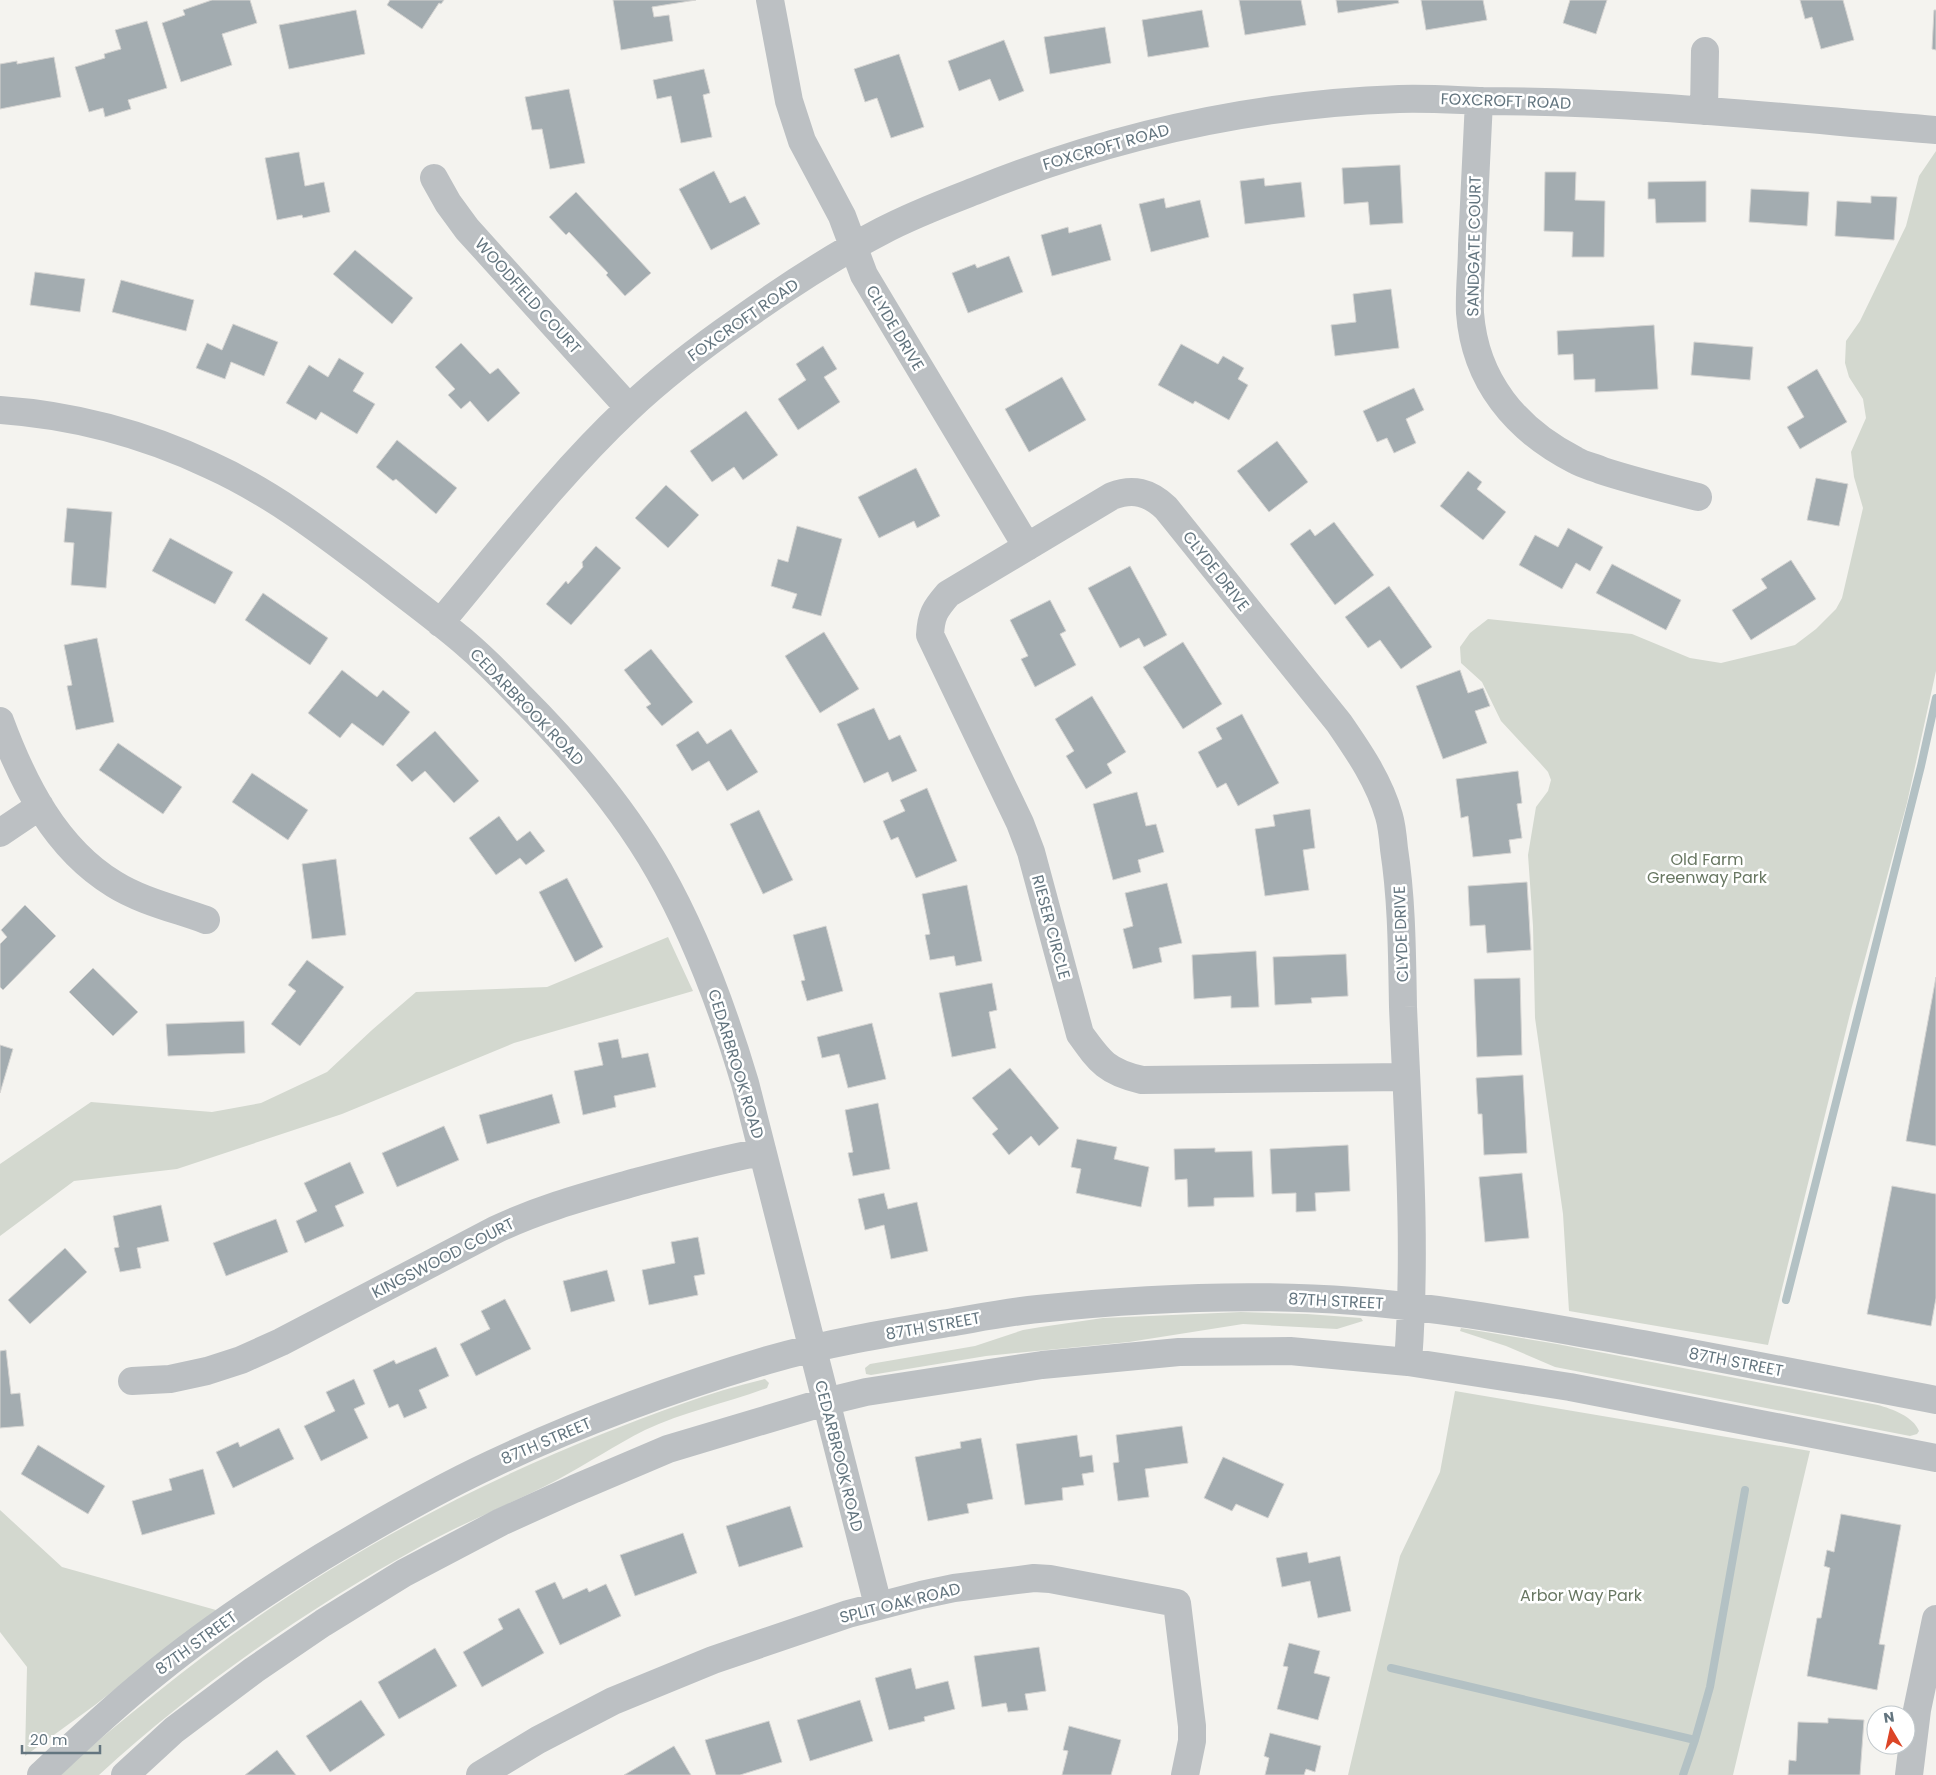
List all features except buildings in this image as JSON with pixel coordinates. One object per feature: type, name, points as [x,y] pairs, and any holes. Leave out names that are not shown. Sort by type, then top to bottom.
[{"type":"street","name":"CLYDE DRIVE","points":[[770,0],[789,101],[800,133],[842,216],[864,275],[1027,547],[1112,496],[1124,491],[1136,492],[1158,500],[1350,738],[1371,772],[1389,816],[1399,879],[1412,1306],[1408,1362]]},
{"type":"street","points":[[1704,111],[1705,51]]},
{"type":"street","name":"FOXCROFT ROAD","points":[[440,623],[569,469],[629,408],[671,371],[719,335],[827,261],[887,228],[1008,178],[1080,152],[1145,134],[1222,118],[1313,105],[1401,99],[1540,101],[1704,111],[1936,130]]},
{"type":"street","name":"SANDGATE COURT","points":[[1479,101],[1470,312],[1480,360],[1490,382],[1511,414],[1522,425],[1542,442],[1576,461],[1618,476],[1698,497]]},
{"type":"street","name":"WOODFIELD COURT","points":[[434,178],[448,203],[467,229],[629,408]]},
{"type":"street","name":"CEDARBROOK ROAD","points":[[1,417],[69,418],[119,430],[160,444],[210,465],[255,487],[307,520],[470,648],[558,734],[626,820],[659,871],[703,959],[728,1025],[878,1605]]},
{"type":"street","name":"RIESER CIRCLE","points":[[1027,547],[948,594],[936,607],[930,620],[930,635],[1020,823],[1031,852],[1080,1034],[1092,1052],[1107,1067],[1120,1075],[1142,1080],[1406,1077]]},
{"type":"street","points":[[0,721],[22,776],[55,829],[85,864],[107,879],[148,900],[206,920]]},
{"type":"street","points":[[0,833],[40,806]]},
{"type":"street","name":"KINGSWOOD COURT","points":[[132,1381],[170,1379],[207,1371],[241,1360],[281,1342],[529,1214],[564,1202],[719,1160],[762,1152]]},
{"type":"street","name":"87TH STREET","points":[[41,1775],[148,1678],[285,1580],[365,1531],[492,1463],[575,1428],[659,1396],[812,1348],[910,1329],[1035,1309],[1170,1298],[1276,1298],[1412,1306],[1488,1316],[1936,1400]]},
{"type":"street","points":[[125,1775],[174,1730],[254,1670],[323,1623],[404,1573],[510,1518],[668,1449],[825,1402],[866,1392],[1042,1364],[1179,1352],[1290,1351],[1408,1362],[1570,1387],[1936,1458]]},
{"type":"street","name":"SPLIT OAK ROAD","points":[[480,1775],[538,1740],[613,1701],[713,1660],[878,1605],[954,1588],[1034,1578],[1050,1579],[1178,1602],[1192,1726],[1192,1741],[1186,1775]]},
{"type":"street","points":[[1909,1775],[1917,1710],[1936,1619]]},
{"type":"green space","name":"Old Farm Greenway Park","points":[[1936,151],[1936,671],[1907,803],[1851,1010],[1768,1345],[1569,1311],[1563,1214],[1535,1018],[1533,926],[1528,855],[1536,807],[1548,791],[1551,780],[1548,772],[1501,721],[1482,682],[1461,663],[1460,647],[1470,633],[1488,619],[1632,634],[1690,658],[1721,663],[1795,645],[1816,629],[1836,609],[1842,598],[1863,508],[1854,477],[1851,452],[1866,418],[1863,399],[1849,377],[1845,363],[1846,341],[1860,321],[1906,226],[1919,176]]},
{"type":"green space","points":[[668,937],[693,991],[514,1043],[342,1114],[177,1169],[74,1181],[0,1236],[0,1164],[91,1102],[212,1112],[261,1103],[327,1072],[416,992],[547,987]]},
{"type":"green space","points":[[1241,1312],[1307,1314],[1361,1318],[1363,1321],[1337,1329],[1243,1324],[1129,1342],[986,1356],[871,1375],[866,1374],[865,1368],[870,1364],[975,1346],[1023,1330],[1041,1327],[1103,1318]]},
{"type":"green space","points":[[1461,1328],[1557,1344],[1878,1405],[1907,1417],[1919,1431],[1917,1434],[1910,1436],[1555,1367],[1506,1346],[1460,1331]]},
{"type":"green space","points":[[765,1379],[769,1383],[767,1388],[675,1418],[645,1430],[557,1480],[423,1545],[337,1595],[254,1650],[175,1710],[99,1775],[61,1775],[83,1754],[206,1654],[259,1616],[368,1547],[482,1487],[602,1434],[703,1397]]},
{"type":"green space","name":"Arbor Way Park","points":[[1455,1391],[1810,1451],[1733,1775],[1348,1775],[1400,1556],[1440,1472]]},
{"type":"green space","points":[[0,1510],[62,1567],[216,1610],[95,1705],[25,1756],[27,1667],[0,1632]]},
{"type":"waterway","points":[[1786,1300],[1921,766],[1936,698]]},
{"type":"waterway","points":[[1683,1775],[1710,1687],[1745,1490]]},
{"type":"waterway","points":[[1391,1668],[1695,1740]]}]
